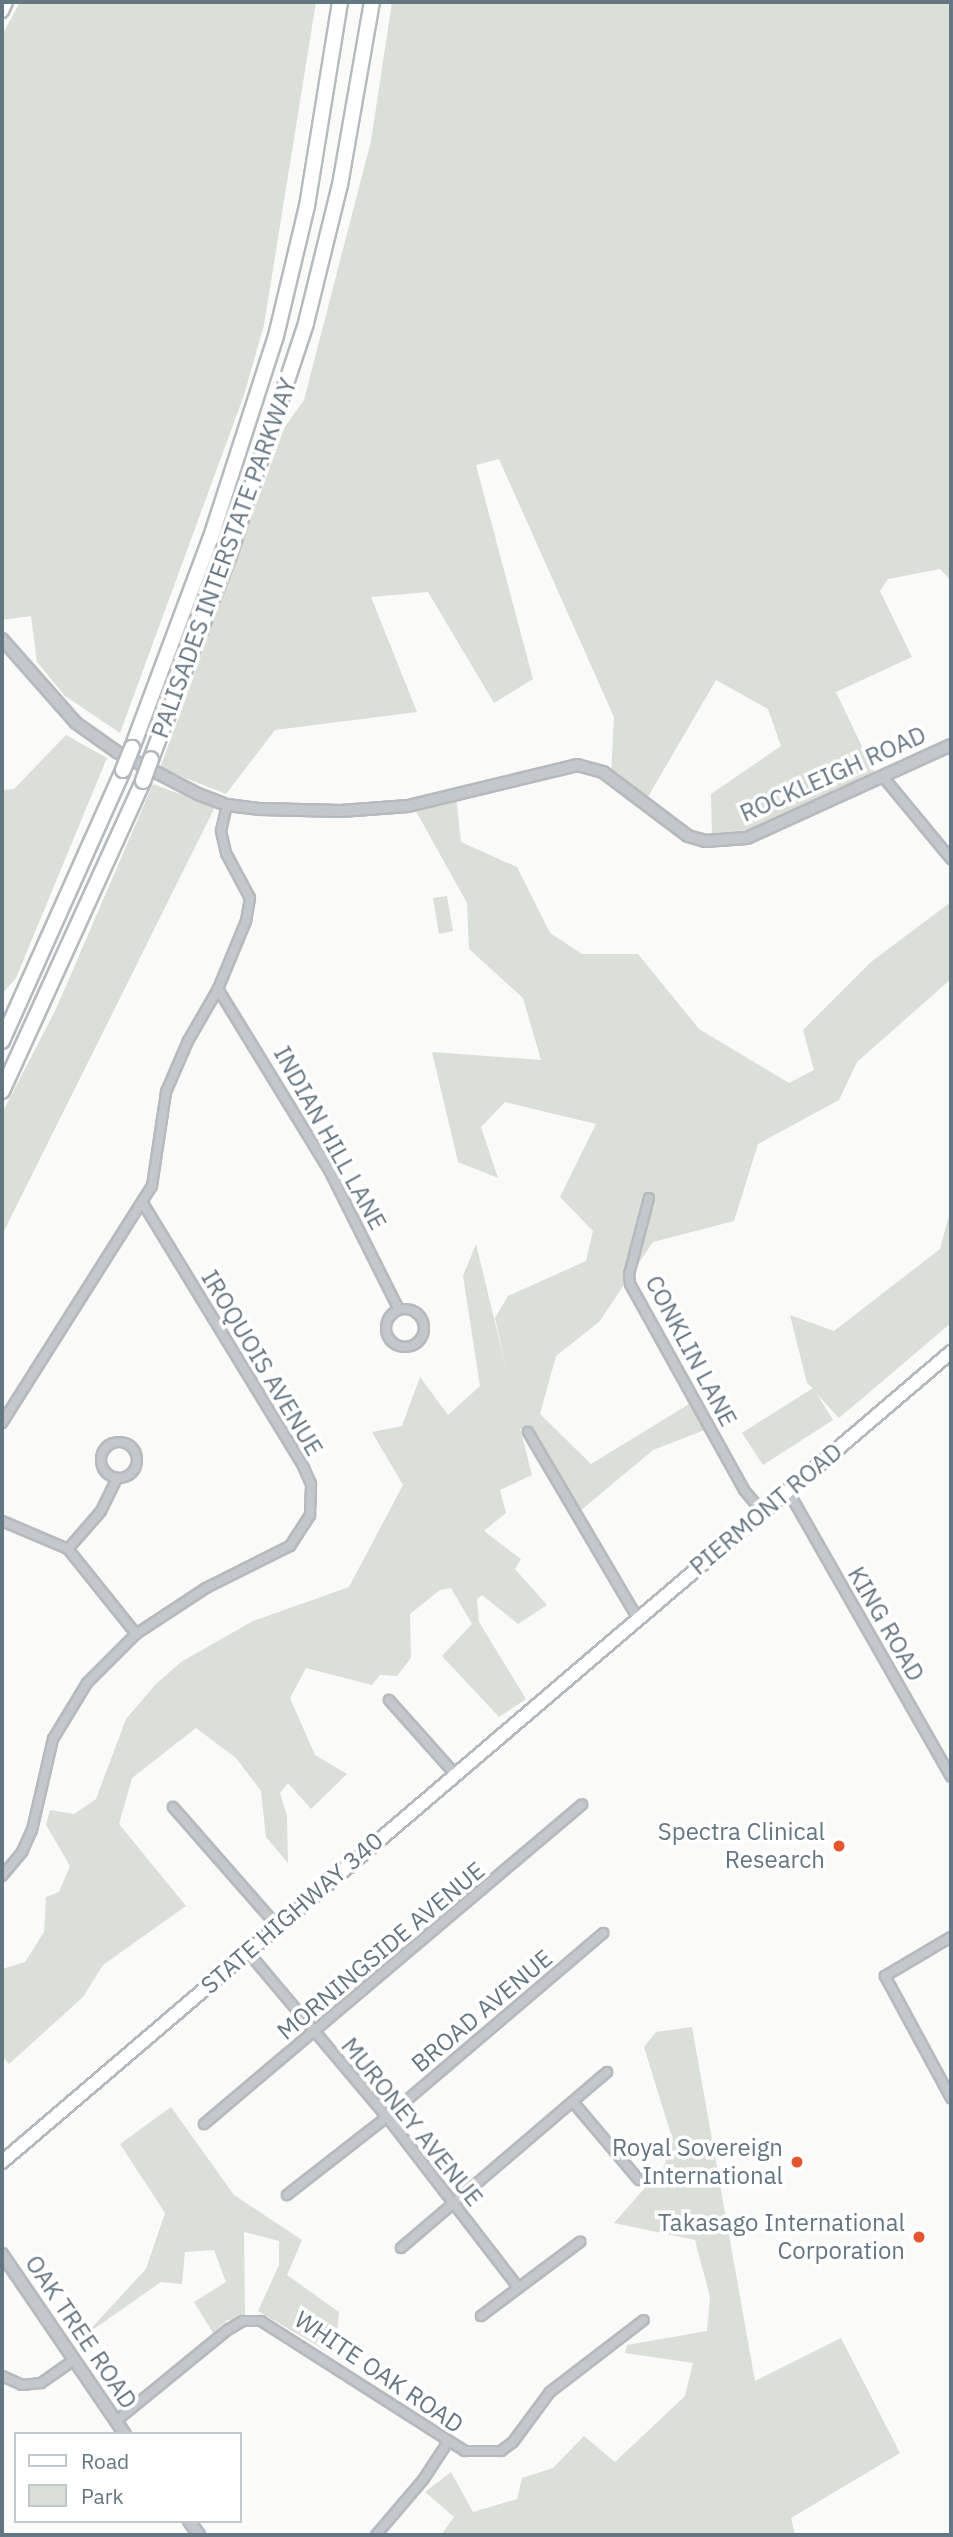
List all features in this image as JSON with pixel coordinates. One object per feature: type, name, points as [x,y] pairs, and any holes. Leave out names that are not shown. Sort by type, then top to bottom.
[{"type":"highway","name":"PALISADES INTERSTATE PARKWAY","points":[[2,1041],[123,770],[211,537],[276,336],[307,206],[340,2]]},
{"type":"highway","name":"PALISADES INTERSTATE PARKWAY","points":[[2,1091],[151,760],[229,555],[306,323],[340,185],[372,2]]},
{"type":"main road","points":[[2,11],[6,2]]},
{"type":"main road","name":"PIERMONT ROAD","points":[[582,1665],[951,1352]]},
{"type":"main road","name":"STATE HIGHWAY 340","points":[[2,2162],[582,1665]]},
{"type":"street","name":"ROCKLEIGH ROAD","points":[[2,639],[35,681],[89,734],[160,777],[227,805],[298,811],[382,809],[558,768],[590,766],[688,836],[705,841],[753,836],[951,745]]},
{"type":"street","points":[[884,778],[951,859]]},
{"type":"street","points":[[2,1423],[143,1204],[156,1164],[166,1092],[188,1041],[218,989],[246,921],[250,898],[226,853],[221,831],[227,805]]},
{"type":"street","name":"INDIAN HILL LANE","points":[[218,989],[330,1172],[399,1310]]},
{"type":"street","name":"CONKLIN LANE","points":[[649,1198],[629,1274],[630,1284],[744,1490],[762,1513]]},
{"type":"street","name":"IROQUOIS AVENUE","points":[[2,1876],[22,1852],[32,1830],[53,1739],[68,1710],[87,1683],[136,1634],[206,1588],[290,1546],[303,1532],[313,1500],[302,1464],[143,1204]]},
{"type":"street","name":"INDIAN HILL LANE","points":[[399,1310],[416,1312],[423,1322],[423,1334],[411,1346],[393,1342],[387,1331],[389,1319],[399,1310]]},
{"type":"street","points":[[528,1433],[637,1617]]},
{"type":"street","points":[[68,1549],[101,1511],[117,1478],[131,1474],[137,1464],[136,1453],[122,1442],[110,1444],[101,1460],[104,1471],[117,1478]]},
{"type":"street","name":"KING ROAD","points":[[788,1491],[951,1777]]},
{"type":"street","points":[[2,1521],[68,1549],[136,1634]]},
{"type":"street","points":[[389,1700],[454,1773]]},
{"type":"street","name":"MORNINGSIDE AVENUE","points":[[204,2124],[582,1805]]},
{"type":"street","points":[[173,1807],[277,1926]]},
{"type":"street","name":"BROAD AVENUE","points":[[287,2195],[387,2117],[603,1933]]},
{"type":"street","points":[[951,1937],[885,1976],[951,2098]]},
{"type":"street","name":"MURONEY AVENUE","points":[[247,1951],[387,2117],[517,2286]]},
{"type":"street","points":[[401,2248],[607,2072]]},
{"type":"street","points":[[573,2102],[639,2180]]},
{"type":"street","points":[[481,2316],[517,2286],[580,2242]]},
{"type":"street","name":"OAK TREE ROAD","points":[[2,2253],[124,2432]]},
{"type":"street","name":"WHITE OAK ROAD","points":[[116,2421],[229,2329],[243,2321],[261,2321],[448,2442],[482,2455],[501,2451],[513,2442],[551,2392],[644,2320]]},
{"type":"street","points":[[2,2376],[22,2385],[41,2382],[74,2360]]},
{"type":"street","points":[[376,2535],[423,2480],[448,2442]]},
{"type":"green space","points":[[20,2],[316,2],[264,325],[244,395],[120,733],[65,696],[37,662],[31,616],[2,620],[2,35]]},
{"type":"green space","points":[[392,2],[951,2],[951,581],[940,569],[888,579],[880,591],[912,657],[836,692],[876,776],[753,835],[712,838],[711,794],[781,746],[768,709],[716,680],[645,802],[611,774],[614,717],[499,459],[476,465],[533,679],[494,703],[428,592],[371,597],[417,712],[275,730],[226,794],[160,768],[284,428],[304,400],[371,141]]},
{"type":"green space","points":[[66,735],[107,758],[16,978],[2,994],[2,790],[14,789]]},
{"type":"green space","points":[[153,784],[215,807],[2,1235],[2,1113],[56,1009]]},
{"type":"green space","points":[[456,795],[461,842],[517,867],[550,933],[582,954],[638,954],[699,1029],[789,1083],[814,1070],[803,1030],[871,962],[951,902],[951,979],[857,1062],[839,1100],[758,1144],[734,1221],[653,1242],[599,1322],[556,1356],[540,1414],[591,1464],[694,1401],[710,1428],[653,1450],[579,1512],[540,1442],[520,1428],[532,1475],[500,1490],[506,1513],[484,1531],[521,1559],[515,1569],[547,1605],[518,1624],[482,1595],[477,1599],[479,1622],[526,1699],[499,1717],[442,1656],[472,1624],[451,1588],[440,1590],[410,1614],[411,1658],[397,1676],[380,1675],[372,1685],[306,1668],[290,1698],[315,1755],[347,1774],[311,1809],[288,1783],[280,1793],[287,1816],[288,1863],[266,1837],[261,1791],[236,1758],[196,1728],[132,1778],[119,1824],[186,1906],[103,1965],[83,1997],[9,2064],[2,2056],[2,1969],[25,1962],[44,1932],[46,1897],[59,1892],[70,1866],[46,1825],[50,1810],[74,1814],[96,1799],[126,1719],[156,1684],[181,1662],[253,1621],[349,1587],[403,1485],[372,1432],[402,1426],[420,1377],[448,1415],[480,1386],[463,1276],[476,1244],[507,1372],[495,1318],[508,1296],[586,1261],[593,1231],[560,1197],[596,1124],[505,1102],[481,1127],[498,1178],[458,1162],[432,1052],[541,1060],[523,998],[469,949],[467,903],[412,804]]},
{"type":"green space","points":[[447,896],[453,931],[439,934],[433,898]]},
{"type":"green space","points":[[951,1208],[951,1323],[839,1418],[817,1394],[833,1420],[763,1465],[742,1433],[813,1388],[807,1383],[790,1315],[834,1331],[940,1249]]},
{"type":"green space","points":[[692,2027],[755,2381],[841,2338],[900,2453],[791,2518],[795,2535],[441,2535],[454,2517],[425,2492],[451,2472],[473,2512],[517,2499],[522,2478],[553,2468],[584,2436],[615,2462],[685,2396],[693,2363],[625,2353],[627,2345],[707,2331],[710,2297],[695,2240],[614,2223],[664,2166],[673,2141],[644,2047],[656,2032]]},
{"type":"green space","points":[[171,2107],[234,2195],[302,2240],[287,2275],[339,2312],[335,2356],[258,2311],[279,2265],[279,2241],[244,2232],[245,2315],[226,2321],[213,2333],[194,2302],[226,2282],[214,2250],[185,2252],[182,2284],[161,2282],[84,2336],[146,2269],[165,2213],[120,2144]]},
{"type":"place","name":"Spectra Clinical Research","points":[[839,1846]]},
{"type":"place","name":"Royal Sovereign International","points":[[797,2162]]},
{"type":"place","name":"Takasago International Corporation","points":[[919,2237]]}]
